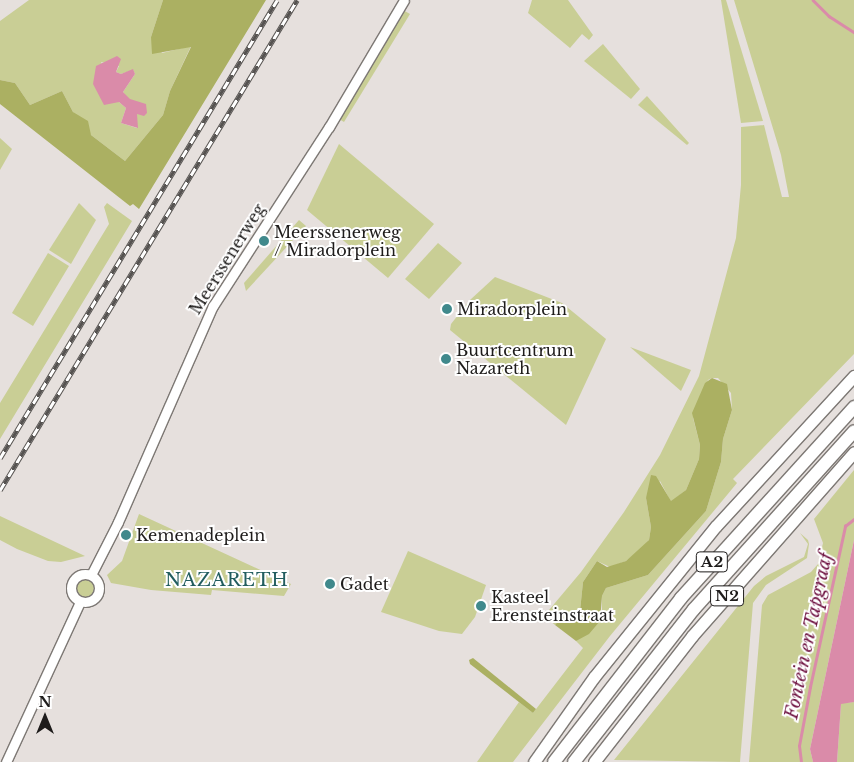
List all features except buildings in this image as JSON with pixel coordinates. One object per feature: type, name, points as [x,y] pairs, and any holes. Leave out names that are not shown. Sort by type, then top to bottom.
[{"type":"highway","points":[[534,762],[567,715],[716,526],[854,376]]},
{"type":"highway","name":"A2","points":[[554,762],[681,598],[854,407]]},
{"type":"highway","name":"A2","points":[[576,758],[694,609],[854,430]]},
{"type":"highway","name":"N2","points":[[594,762],[692,636],[854,452]]},
{"type":"highway","points":[[528,762],[552,736]]},
{"type":"street","name":"Meerssenerweg","points":[[91,575],[122,513],[213,306],[318,144],[404,0]]},
{"type":"street","points":[[81,574],[91,575],[98,582],[98,594],[90,602],[80,602],[71,594],[72,582],[81,574]]},
{"type":"street","points":[[6,762],[80,602]]},
{"type":"green space","points":[[29,0],[163,0],[151,37],[162,53],[191,46],[170,91],[163,115],[125,161],[91,135],[73,112],[62,91],[30,105],[15,83],[0,80],[0,21]],"holes":[[[101,62],[119,66],[116,72],[121,74],[133,70],[135,74],[123,92],[137,113],[137,128],[121,123],[126,108],[119,102]]]},
{"type":"green space","points":[[163,0],[266,0],[139,209],[133,204],[130,206],[0,104],[0,80],[15,83],[30,105],[62,91],[73,112],[88,121],[91,135],[125,161],[163,115],[170,91],[191,47],[152,54],[151,37]]},
{"type":"green space","points":[[532,0],[568,0],[593,35],[589,40],[582,34],[570,48],[528,13]]},
{"type":"green space","points":[[721,0],[726,0],[763,121],[741,123]]},
{"type":"green space","points":[[734,0],[854,0],[854,354],[733,479],[737,483],[610,636],[513,762],[477,762],[519,702],[533,713],[583,648],[576,641],[602,615],[602,596],[606,588],[648,575],[706,511],[721,462],[723,439],[732,410],[731,393],[718,378],[708,380],[693,418],[700,445],[699,459],[686,490],[671,502],[660,481],[646,498],[651,527],[649,540],[643,548],[626,561],[610,567],[597,561],[583,582],[580,611],[561,618],[555,625],[544,616],[581,572],[624,512],[660,455],[699,376],[736,238],[741,185],[741,127],[764,125],[782,197],[789,197],[781,155]]},
{"type":"green space","points":[[403,10],[410,14],[344,122],[339,119]]},
{"type":"green space","points":[[603,44],[640,89],[631,99],[584,61]]},
{"type":"green space","points":[[647,96],[689,143],[687,145],[638,105]]},
{"type":"green space","points":[[0,138],[12,149],[0,170]]},
{"type":"green space","points":[[339,144],[434,224],[388,278],[307,210]]},
{"type":"green space","points":[[79,203],[96,220],[71,264],[49,250]]},
{"type":"green space","points":[[107,203],[132,221],[0,439],[0,403],[109,224],[104,207]]},
{"type":"green space","points":[[299,220],[306,226],[246,291],[244,283]]},
{"type":"green space","points":[[438,243],[462,263],[429,299],[405,279]]},
{"type":"green space","points":[[48,253],[69,266],[33,326],[12,313]]},
{"type":"green space","points":[[495,277],[562,303],[606,339],[566,425],[450,330],[451,324],[470,300]]},
{"type":"green space","points":[[630,347],[691,370],[681,391]]},
{"type":"green space","points":[[712,378],[727,384],[732,410],[723,439],[721,462],[706,511],[648,575],[606,588],[602,596],[600,621],[589,634],[576,641],[555,625],[561,618],[580,611],[583,582],[597,561],[607,567],[626,561],[649,540],[651,527],[646,498],[651,475],[656,476],[671,501],[686,490],[699,459],[700,445],[692,413],[705,383]]},
{"type":"green space","points":[[854,470],[854,540],[810,749],[813,762],[749,762],[762,605],[768,595],[811,572],[818,564],[823,543],[814,519]]},
{"type":"green space","points":[[139,514],[291,584],[284,596],[212,590],[211,595],[151,590],[111,583],[107,575],[122,561]]},
{"type":"green space","points":[[0,516],[85,556],[61,562],[48,561],[17,549],[0,540]]},
{"type":"green space","points":[[800,533],[808,540],[809,544],[807,558],[766,585],[753,603],[740,762],[614,760],[754,586],[766,576],[804,557],[808,544]]},
{"type":"green space","points":[[408,551],[486,585],[475,617],[462,634],[439,631],[381,612]]},
{"type":"green space","points":[[84,578],[91,581],[94,588],[91,595],[84,598],[77,595],[74,588],[77,581]]},
{"type":"green space","points":[[473,658],[536,709],[533,713],[470,664],[469,660]]},
{"type":"green space","points":[[854,702],[854,762],[837,762],[841,703]]},
{"type":"shaded area","points":[[117,56],[121,59],[116,72],[121,74],[133,69],[135,74],[123,92],[130,99],[146,104],[147,113],[144,116],[137,114],[138,128],[121,123],[126,108],[119,102],[104,105],[93,84],[96,66]]},
{"type":"shaded area","points":[[854,540],[854,702],[841,704],[837,762],[813,762],[810,749]]},
{"type":"waterway","name":"Fontein en Tapgraaf","points":[[813,0],[829,16],[854,32]]},
{"type":"waterway","name":"Fontein en Tapgraaf","points":[[801,762],[799,746],[845,526],[854,519]]},
{"type":"railway","points":[[0,458],[277,0]]},
{"type":"railway","points":[[0,490],[297,0]]},
{"type":"place","name":"Meerssenerweg / Miradorplein","points":[[264,241]]},
{"type":"place","name":"Miradorplein","points":[[447,309]]},
{"type":"place","name":"Buurtcentrum Nazareth","points":[[446,359]]},
{"type":"place","name":"Kemenadeplein","points":[[126,535]]},
{"type":"place","name":"Gadet","points":[[330,584]]},
{"type":"place","name":"Kasteel Erensteinstraat","points":[[481,606]]},
{"type":"district","name":"NAZARETH","points":[[227,580]]}]
